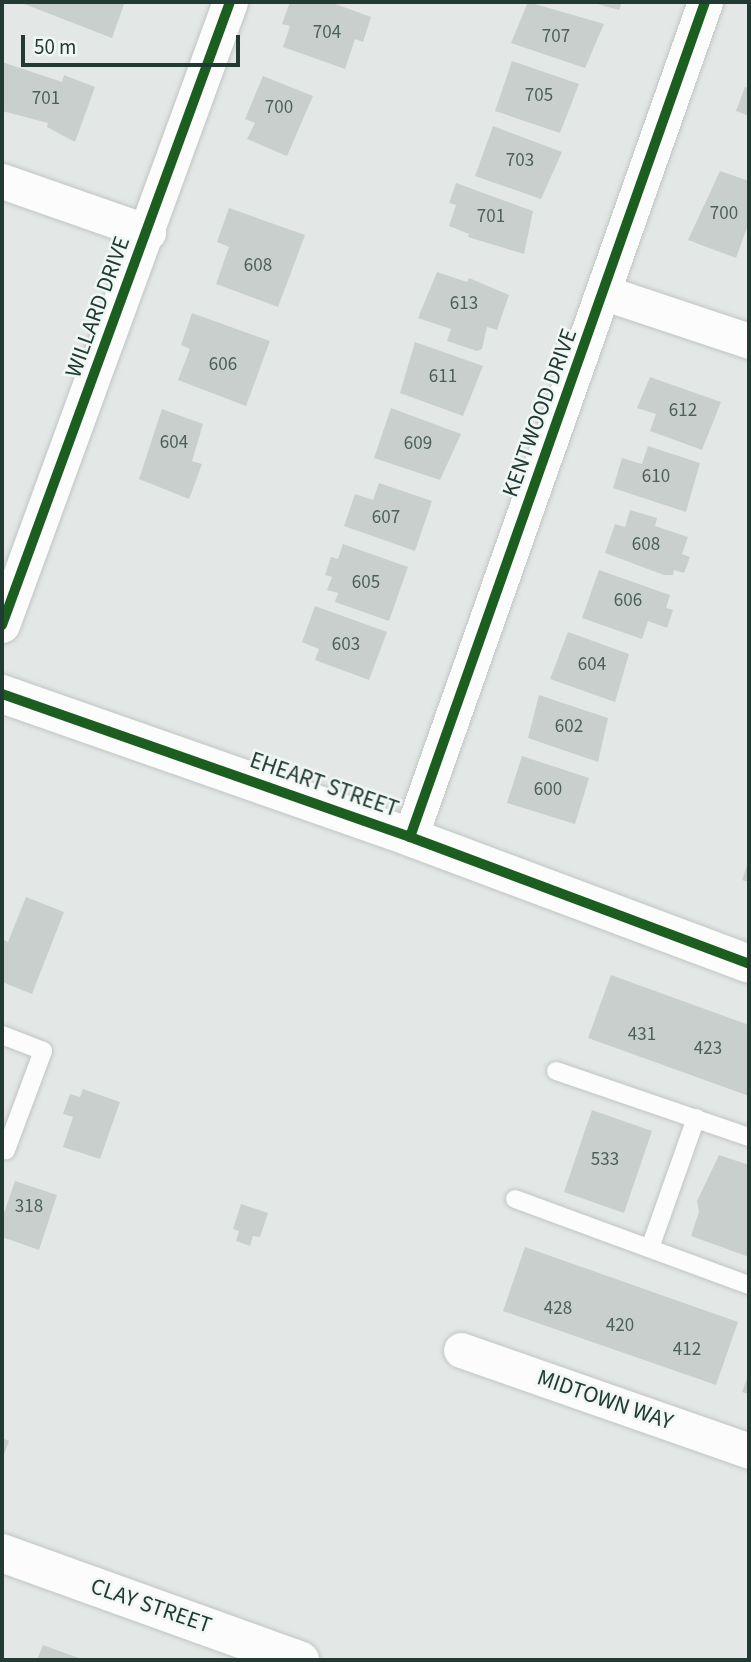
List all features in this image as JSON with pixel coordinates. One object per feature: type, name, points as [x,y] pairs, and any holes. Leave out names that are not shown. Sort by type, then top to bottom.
[{"type":"street","name":"WILLARD DRIVE","points":[[2,625],[230,2]]},
{"type":"street","name":"KENTWOOD DRIVE","points":[[410,837],[605,293],[705,2]]},
{"type":"street","points":[[2,181],[148,232]]},
{"type":"street","points":[[605,293],[749,341]]},
{"type":"street","name":"EHEART STREET","points":[[2,694],[410,837],[749,964]]},
{"type":"street","name":"MIDTOWN WAY","points":[[461,1350],[749,1451]]},
{"type":"street","name":"CLAY STREET","points":[[2,1553],[300,1660]]},
{"type":"lane","points":[[2,1035],[43,1051],[6,1150]]},
{"type":"lane","points":[[556,1070],[749,1137]]},
{"type":"lane","points":[[650,1248],[696,1118]]},
{"type":"lane","points":[[515,1199],[749,1284]]},
{"type":"building","points":[[19,2],[125,2],[112,38]]},
{"type":"building","points":[[290,2],[330,2],[371,17],[363,42],[355,39],[345,69],[283,47],[290,26],[282,24]]},
{"type":"building","points":[[528,2],[604,24],[585,68],[511,43]]},
{"type":"building","points":[[590,2],[622,2],[619,10]]},
{"type":"building","points":[[512,61],[579,84],[560,133],[495,111]]},
{"type":"building","points":[[2,62],[62,82],[64,75],[95,87],[75,142],[47,127],[48,123],[2,111]]},
{"type":"building","points":[[263,76],[313,96],[287,156],[247,139],[255,123],[245,119]]},
{"type":"building","points":[[745,87],[749,88],[749,116],[736,111]]},
{"type":"building","points":[[493,126],[562,152],[541,199],[475,176]]},
{"type":"building","points":[[720,171],[749,181],[749,222],[736,258],[688,240]]},
{"type":"building","points":[[456,183],[533,211],[524,254],[468,237],[469,234],[449,226],[456,205],[449,203]]},
{"type":"building","points":[[229,208],[305,235],[278,307],[216,284],[229,247],[217,242]]},
{"type":"building","points":[[437,272],[467,282],[469,278],[509,295],[497,330],[487,327],[482,349],[477,351],[447,341],[451,329],[418,318]]},
{"type":"building","points":[[192,313],[270,341],[246,406],[178,380],[190,349],[181,345]]},
{"type":"building","points":[[415,342],[483,366],[463,416],[400,393]]},
{"type":"building","points":[[650,377],[721,402],[702,450],[650,431],[656,414],[637,408]]},
{"type":"building","points":[[391,408],[461,434],[440,480],[374,458]]},
{"type":"building","points":[[162,409],[203,424],[192,461],[202,464],[189,499],[139,479]]},
{"type":"building","points":[[648,446],[700,463],[686,512],[613,488],[622,458],[642,464]]},
{"type":"building","points":[[379,483],[432,501],[415,551],[344,526],[355,494],[373,500]]},
{"type":"building","points":[[630,510],[657,518],[655,526],[688,537],[682,554],[690,557],[684,573],[674,570],[673,575],[664,575],[605,553],[615,524],[625,527]]},
{"type":"building","points":[[343,544],[408,567],[389,621],[335,602],[338,593],[327,590],[332,577],[325,575],[331,557],[338,559]]},
{"type":"building","points":[[599,570],[670,595],[666,608],[673,610],[667,628],[648,621],[642,639],[582,618]]},
{"type":"building","points":[[315,606],[387,632],[369,680],[315,660],[319,649],[302,642]]},
{"type":"building","points":[[568,632],[629,654],[615,702],[550,679]]},
{"type":"building","points":[[539,695],[608,718],[598,762],[528,738]]},
{"type":"building","points":[[522,756],[589,778],[575,824],[507,803]]},
{"type":"building","points":[[749,860],[749,882],[742,880]]},
{"type":"building","points":[[26,897],[64,912],[32,994],[2,982],[2,939],[8,942]]},
{"type":"building","points":[[611,975],[749,1025],[749,1096],[588,1038]]},
{"type":"building","points":[[83,1089],[120,1102],[100,1159],[63,1147],[73,1117],[63,1114],[70,1094],[80,1097]]},
{"type":"building","points":[[592,1110],[652,1131],[624,1213],[564,1192]]},
{"type":"building","points":[[719,1155],[749,1165],[749,1257],[691,1236],[699,1212],[697,1201]]},
{"type":"building","points":[[15,1181],[57,1195],[39,1250],[2,1237],[2,1219]]},
{"type":"building","points":[[241,1204],[268,1213],[260,1237],[253,1236],[250,1246],[236,1241],[239,1231],[233,1229]]},
{"type":"building","points":[[525,1247],[738,1322],[716,1385],[503,1311]]},
{"type":"building","points":[[749,1373],[749,1394],[742,1392]]},
{"type":"building","points":[[2,1438],[9,1441],[2,1460]]},
{"type":"building","points":[[43,1645],[84,1660],[37,1660]]},
{"type":"cycle path","points":[[2,625],[230,2]]},
{"type":"cycle path","points":[[410,837],[705,2]]},
{"type":"cycle path","points":[[2,694],[410,837],[749,964]]}]
